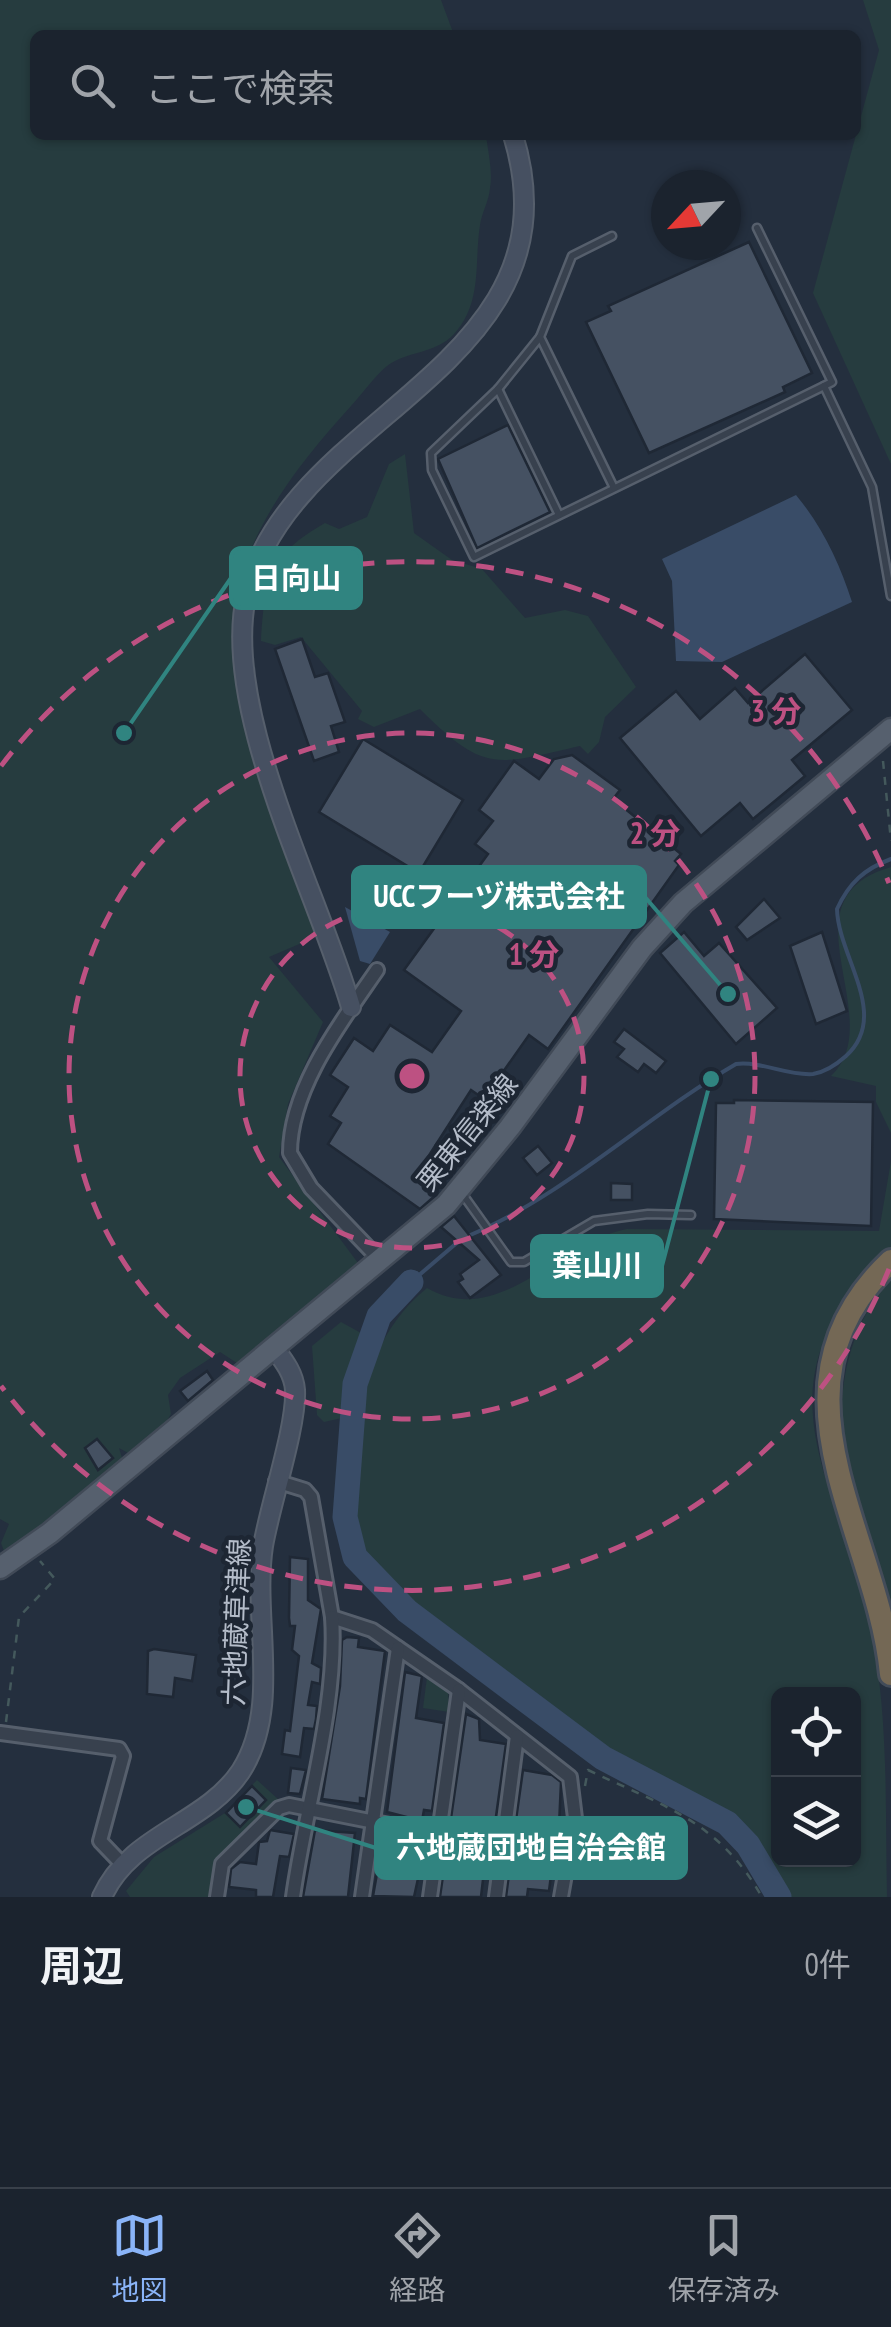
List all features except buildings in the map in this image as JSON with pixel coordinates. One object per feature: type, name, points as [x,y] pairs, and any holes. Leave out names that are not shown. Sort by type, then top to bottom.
[{"type":"highway","points":[[887,1264],[852,1310],[829,1381],[827,1416],[841,1494],[874,1596],[891,1674]]},
{"type":"main road","name":"栗東信楽線","points":[[0,1568],[276,1349],[459,1190],[642,948],[683,903],[883,735]]},
{"type":"street","points":[[351,1008],[266,764],[246,680],[242,629],[246,593],[282,515],[330,465],[466,346],[502,290],[522,219],[514,140]]},
{"type":"street","points":[[377,970],[320,1059],[297,1114],[290,1153],[311,1188],[380,1260]]},
{"type":"street","name":"六地蔵草津線","points":[[102,1897],[123,1866],[162,1831],[222,1792],[254,1747],[262,1686],[263,1548],[296,1394],[288,1366],[276,1349]]},
{"type":"street","points":[[276,1481],[305,1490],[311,1497],[332,1616],[328,1674],[293,1897]]},
{"type":"street","points":[[332,1616],[372,1630],[459,1690],[570,1777],[575,1818],[561,1897]]},
{"type":"street","points":[[362,1897],[398,1648]]},
{"type":"street","points":[[430,1897],[459,1690]]},
{"type":"street","points":[[2,1733],[119,1748],[123,1756],[100,1841],[123,1866]]},
{"type":"street","points":[[496,1897],[516,1736]]},
{"type":"street","points":[[218,1897],[222,1864],[278,1808],[308,1806],[566,1860]]},
{"type":"lane","points":[[612,236],[572,256],[540,338],[498,390],[431,452],[432,470],[474,557],[832,382],[757,228]]},
{"type":"lane","points":[[540,338],[614,488]]},
{"type":"lane","points":[[824,386],[872,487],[891,596]]},
{"type":"lane","points":[[498,390],[559,515]]},
{"type":"lane","points":[[459,1190],[511,1262],[524,1262],[594,1221],[648,1214],[691,1216]]},
{"type":"path","points":[[883,735],[891,842]]},
{"type":"path","points":[[2,1733],[19,1617],[55,1580],[30,1548]]},
{"type":"path","points":[[575,1818],[582,1813],[588,1770],[704,1826],[745,1866],[762,1897]]},
{"type":"green space","points":[[0,0],[441,0],[452,30],[30,30],[30,140],[487,140],[491,175],[480,225],[476,281],[463,322],[447,341],[387,366],[309,455],[257,536],[237,597],[233,629],[234,668],[249,747],[318,936],[269,957],[323,1022],[288,1104],[279,1157],[358,1263],[240,1365],[220,1352],[180,1378],[168,1395],[171,1414],[161,1430],[130,1454],[119,1448],[123,1461],[27,1541],[4,1551],[1,1543],[9,1524],[0,1519]]},
{"type":"green space","points":[[863,0],[891,0],[891,464],[813,293],[855,140],[861,140],[861,116],[879,50]]},
{"type":"green space","points":[[405,454],[414,533],[452,560],[482,569],[525,618],[565,610],[588,616],[636,687],[605,717],[599,742],[588,754],[580,746],[509,760],[492,759],[460,745],[420,709],[374,727],[358,719],[362,711],[301,637],[275,645],[261,641],[268,584],[281,558],[325,523],[339,529],[367,517],[389,464]]},
{"type":"green space","points":[[891,867],[891,1133],[876,1102],[876,1086],[831,1076],[846,1052],[850,1024],[838,932],[842,905],[858,883]]},
{"type":"green space","points":[[891,1161],[891,1248],[847,1298],[822,1345],[813,1390],[815,1433],[825,1478],[857,1575],[877,1663],[885,1763],[887,1897],[785,1897],[757,1847],[735,1824],[633,1767],[497,1673],[408,1601],[377,1570],[361,1546],[355,1494],[363,1397],[376,1356],[397,1319],[427,1288],[454,1298],[479,1298],[504,1291],[577,1249],[627,1229],[879,1231]]},
{"type":"green space","points":[[891,1275],[891,1618],[841,1437],[846,1371],[857,1332]]},
{"type":"green space","points":[[341,1322],[361,1333],[342,1418],[324,1422],[317,1415],[312,1346]]},
{"type":"green space","points":[[427,1677],[448,1690],[449,1712],[423,1708]]},
{"type":"green space","points":[[257,1780],[279,1800],[217,1859],[212,1897],[130,1897],[126,1891],[154,1857],[225,1813]]},
{"type":"water","points":[[796,495],[829,546],[852,602],[722,662],[676,661],[672,581],[662,559]]},
{"type":"water","points":[[345,907],[390,932],[370,964],[360,961]]},
{"type":"waterway","points":[[468,1236],[572,1178],[736,1064],[813,1074],[846,1056],[859,1040],[863,1004],[837,909],[858,878],[891,859]]},
{"type":"waterway","points":[[411,1282],[459,1241]]},
{"type":"waterway","points":[[411,1282],[379,1316],[355,1384],[345,1517],[355,1557],[407,1611],[603,1758],[727,1823],[748,1845],[779,1897]]},
{"type":"place","name":"日向山","points":[[124,733]]},
{"type":"place","name":"UCCフーヅ株式会社","points":[[728,994]]},
{"type":"place","name":"葉山川","points":[[711,1079]]},
{"type":"place","name":"六地蔵団地自治会館","points":[[246,1807]]}]
